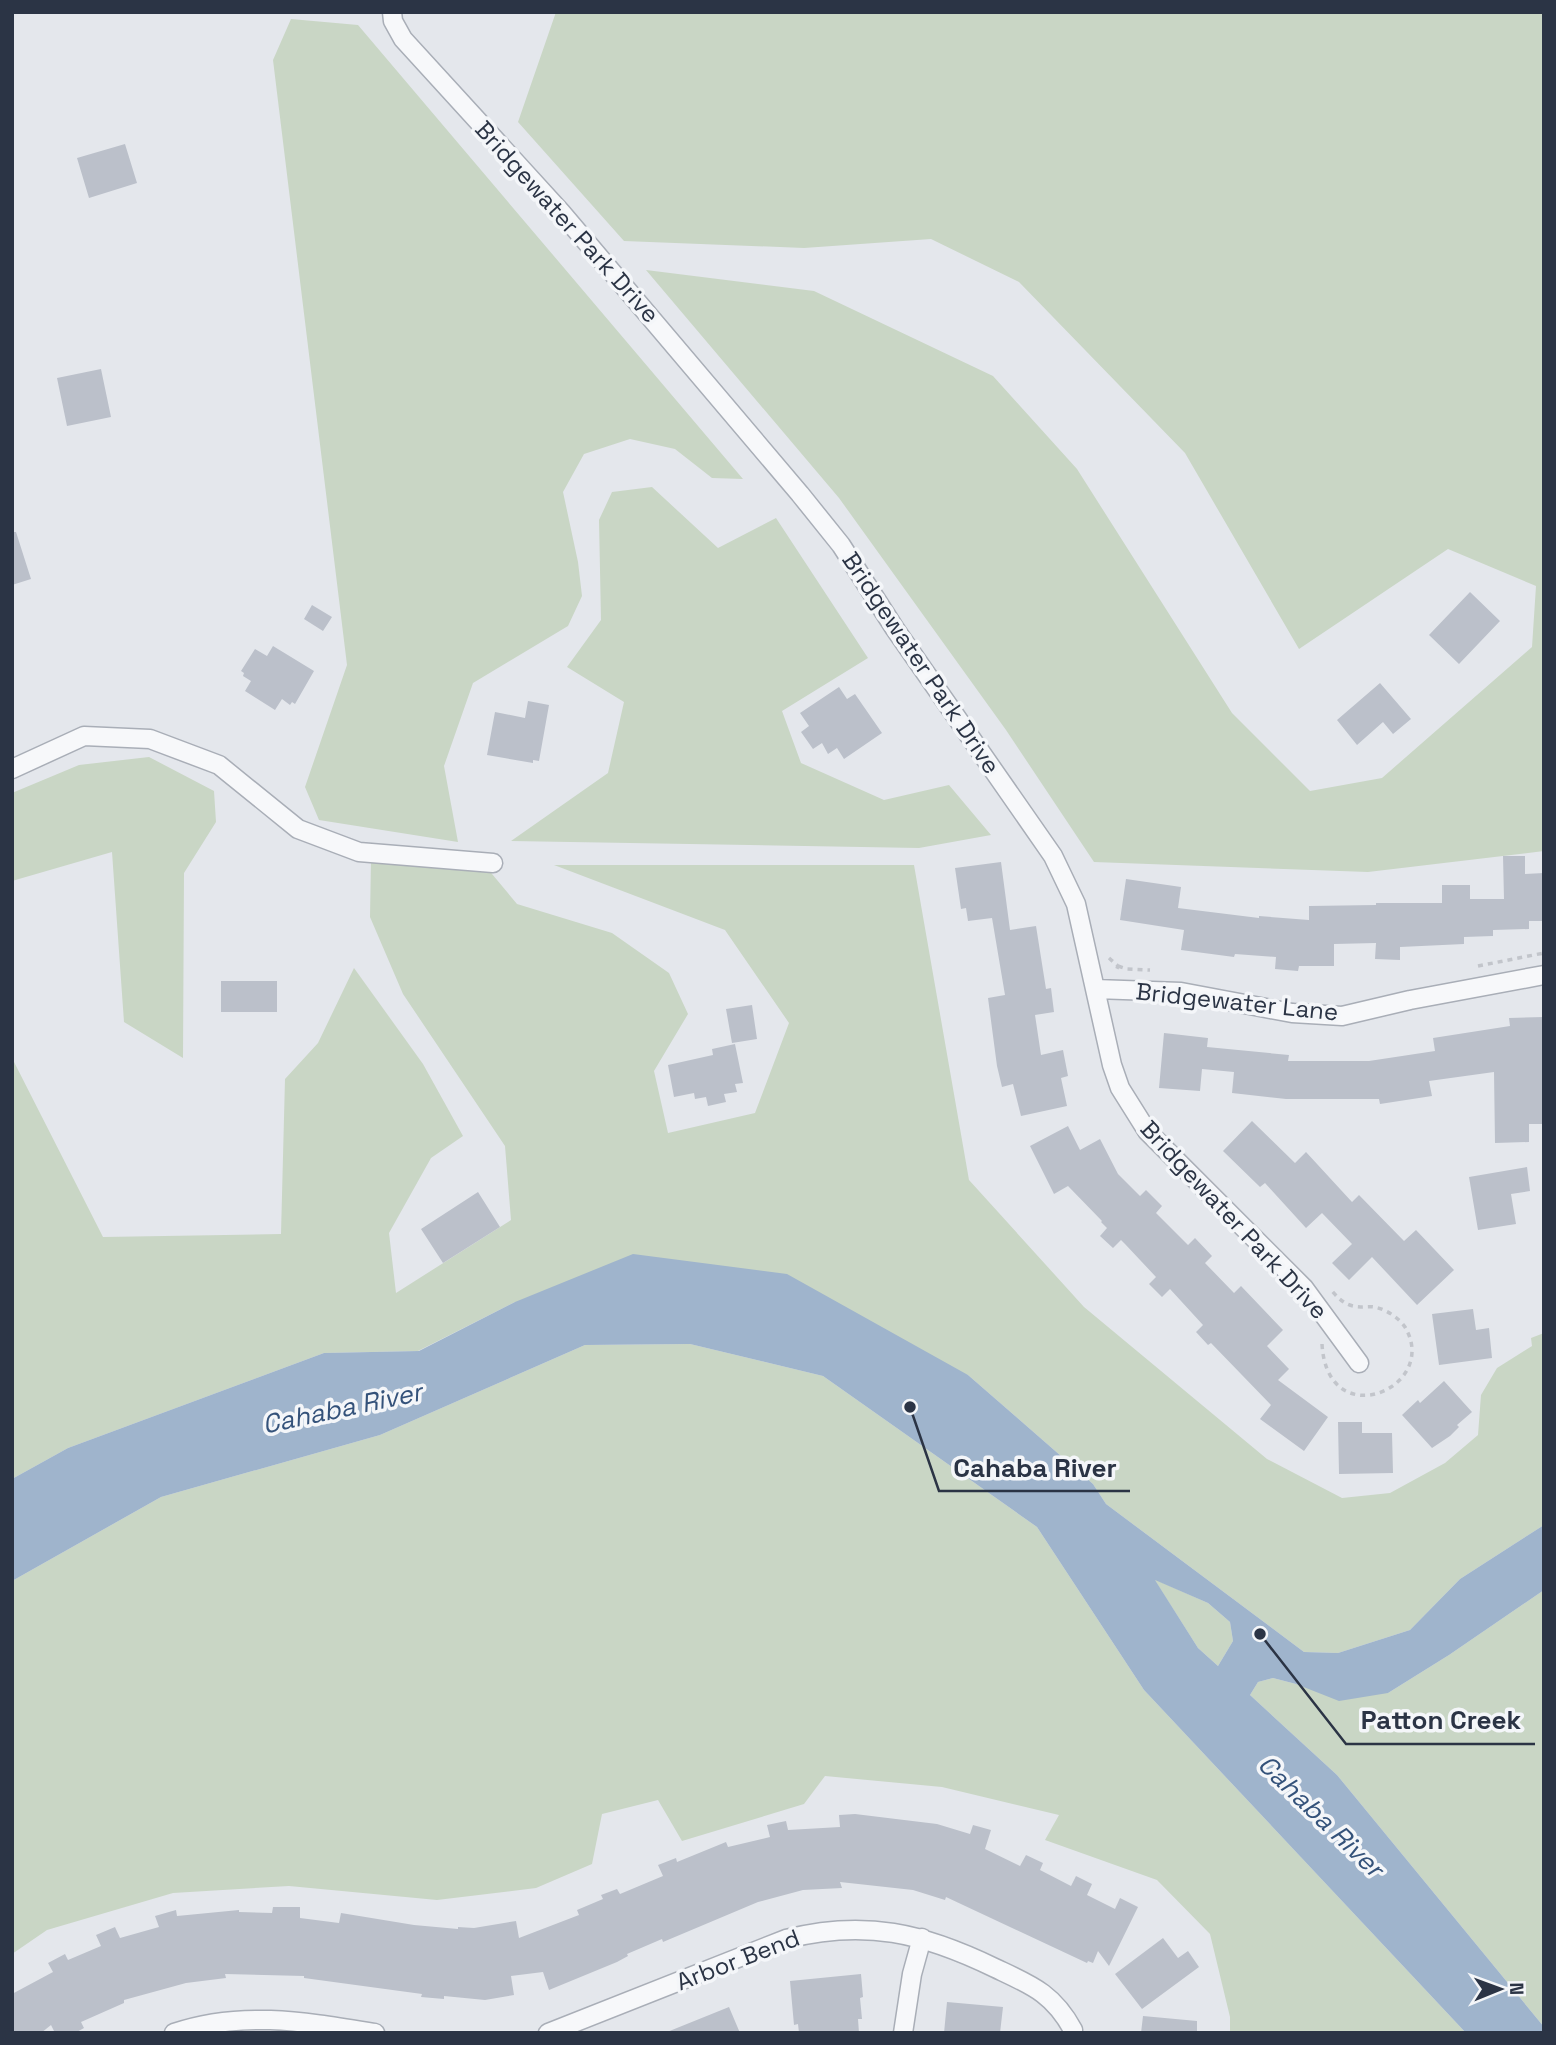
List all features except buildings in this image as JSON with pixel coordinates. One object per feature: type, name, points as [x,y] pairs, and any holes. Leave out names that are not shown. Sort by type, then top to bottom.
[{"type":"street","name":"Bridgewater Park Drive","points":[[392,12],[393,21],[403,39],[561,212],[786,476],[841,545],[895,629],[1053,856],[1076,904],[1112,1065],[1120,1088],[1147,1130],[1304,1288],[1359,1363]]},
{"type":"street","points":[[12,769],[84,736],[150,738],[219,765],[298,829],[359,852],[493,863]]},
{"type":"street","name":"Bridgewater Lane","points":[[1095,989],[1181,992],[1292,1013],[1342,1016],[1410,1000],[1544,975]]},
{"type":"street","name":"Arbor Bend","points":[[548,2033],[773,1944],[811,1933],[840,1930],[864,1930],[922,1938],[963,1952],[1047,1996],[1062,2010],[1073,2030]]},
{"type":"street","points":[[903,2033],[912,1974],[922,1938]]},
{"type":"street","points":[[174,2033],[213,2022],[253,2019],[309,2022],[374,2033]]},
{"type":"path","points":[[1478,966],[1544,953]]},
{"type":"path","points":[[1118,966],[1156,971]]},
{"type":"green space","points":[[556,12],[1544,12],[1544,851],[1368,872],[1094,862],[1006,730],[839,498],[646,270],[814,291],[993,376],[1077,469],[1232,713],[1310,791],[1382,778],[1532,647],[1536,586],[1448,549],[1299,649],[1185,453],[1019,282],[931,239],[804,248],[624,241],[518,122]]},
{"type":"green space","points":[[291,19],[358,25],[743,479],[712,478],[675,449],[630,439],[584,454],[563,492],[578,562],[582,596],[568,626],[473,683],[444,766],[458,842],[319,820],[305,787],[347,665],[273,60]]},
{"type":"green space","points":[[652,487],[718,548],[776,518],[868,658],[782,711],[801,763],[884,800],[949,785],[991,835],[919,848],[511,841],[608,773],[624,702],[567,667],[601,620],[599,520],[612,492]]},
{"type":"green space","points":[[149,757],[214,791],[216,822],[184,873],[183,1058],[124,1022],[112,852],[12,881],[12,793],[79,765]]},
{"type":"green space","points":[[371,860],[487,868],[517,904],[612,933],[669,973],[688,1014],[654,1071],[668,1133],[755,1113],[789,1023],[725,930],[554,865],[914,865],[969,1180],[1084,1307],[1267,1459],[1342,1498],[1390,1493],[1445,1463],[1478,1435],[1481,1395],[1497,1368],[1532,1346],[1531,1338],[1544,1333],[1544,1525],[1460,1579],[1410,1630],[1338,1653],[1304,1652],[1106,1504],[1093,1484],[968,1375],[515,1302],[418,1351],[324,1353],[68,1448],[12,1479],[12,1058],[103,1237],[281,1234],[285,1079],[318,1043],[354,968],[423,1064],[463,1136],[431,1158],[389,1233],[396,1293],[511,1220],[505,1146],[403,994],[370,917]]},
{"type":"green space","points":[[690,1344],[823,1376],[1037,1527],[1144,1690],[1466,2033],[1230,2033],[1230,2017],[1210,1934],[1157,1880],[1045,1840],[1059,1815],[942,1787],[825,1776],[804,1804],[682,1841],[658,1800],[602,1814],[592,1864],[536,1888],[437,1900],[289,1886],[173,1893],[47,1930],[12,1954],[12,1581],[161,1497],[380,1435],[585,1345]]},
{"type":"green space","points":[[1154,1579],[1208,1603],[1230,1622],[1233,1641],[1218,1666],[1198,1648]]},
{"type":"green space","points":[[1544,1590],[1544,2027],[1337,1775],[1250,1695],[1258,1682],[1273,1678],[1296,1684],[1388,1693]]},
{"type":"water","points":[[633,1254],[787,1274],[968,1375],[1093,1484],[1106,1504],[1304,1652],[1338,1653],[1410,1630],[1460,1579],[1544,1525],[1544,1590],[1388,1693],[1339,1701],[1273,1678],[1258,1682],[1250,1695],[1337,1775],[1544,2027],[1544,2033],[1466,2033],[1144,1690],[1037,1527],[823,1376],[690,1344],[585,1345],[380,1435],[161,1497],[12,1581],[12,1479],[68,1448],[324,1353],[419,1351],[515,1302]],"holes":[[[1155,1580],[1208,1603],[1230,1622],[1233,1641],[1218,1666],[1198,1648]]]},
{"type":"place","name":"Cahaba River","points":[[910,1407]]},
{"type":"place","name":"Patton Creek","points":[[1260,1634]]}]
